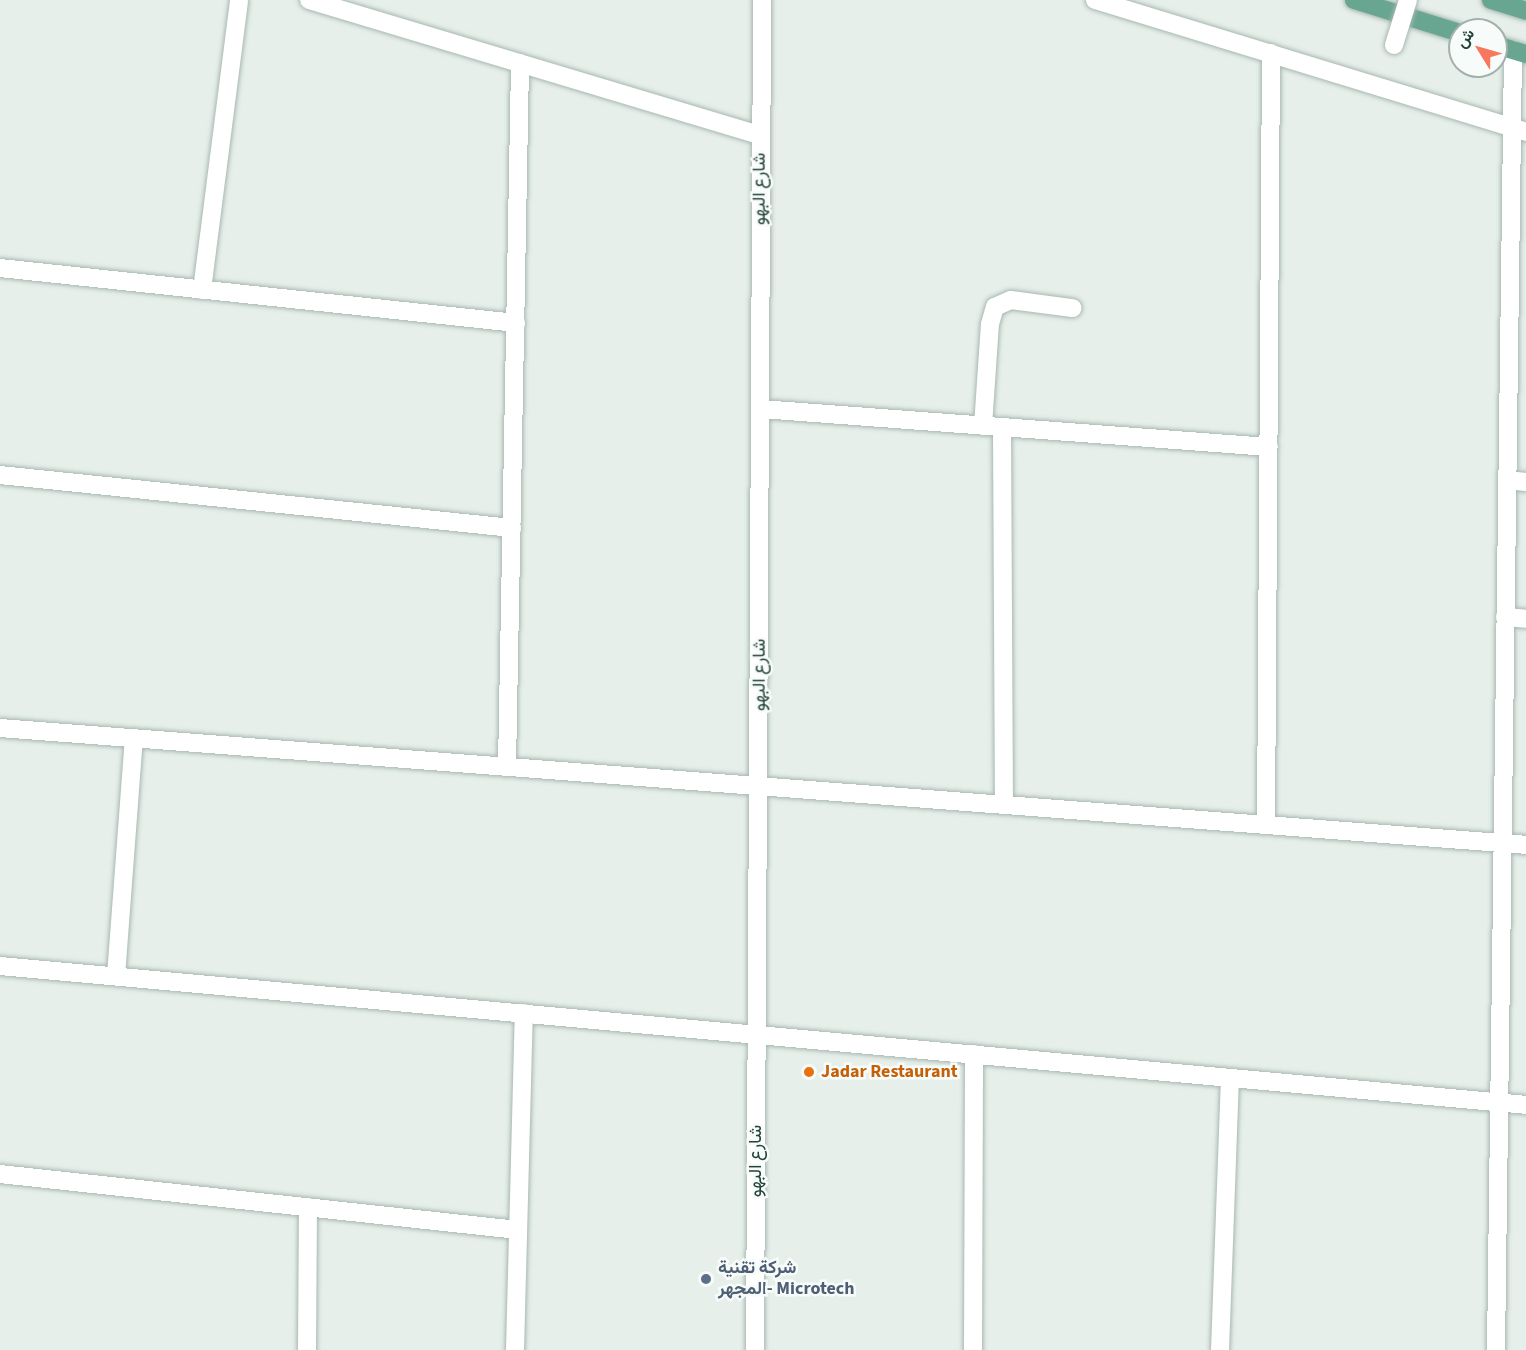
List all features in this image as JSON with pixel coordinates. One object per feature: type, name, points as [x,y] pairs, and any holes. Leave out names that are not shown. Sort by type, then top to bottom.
[{"type":"main road","points":[[1354,0],[1448,29]]},
{"type":"main road","points":[[1491,0],[1526,11]]},
{"type":"street","points":[[202,290],[239,0]]},
{"type":"street","points":[[309,0],[760,135]]},
{"type":"street","name":"شارع البهو","points":[[755,1350],[762,0]]},
{"type":"street","points":[[1095,0],[1519,129]]},
{"type":"street","points":[[1394,45],[1408,0]]},
{"type":"street","points":[[1496,1350],[1507,480],[1519,129],[1512,50]]},
{"type":"street","points":[[1266,825],[1271,53]]},
{"type":"street","points":[[507,767],[519,63]]},
{"type":"street","points":[[0,268],[516,323]]},
{"type":"street","points":[[983,426],[990,324],[995,307],[1011,300],[1072,308]]},
{"type":"street","points":[[761,410],[1269,447]]},
{"type":"street","points":[[1002,427],[1004,806]]},
{"type":"street","points":[[0,475],[512,528]]},
{"type":"street","points":[[1507,480],[1526,482]]},
{"type":"street","points":[[1505,617],[1526,619]]},
{"type":"street","points":[[0,728],[1526,845]]},
{"type":"street","points":[[116,976],[134,739]]},
{"type":"street","points":[[0,966],[1526,1105]]},
{"type":"street","points":[[514,1350],[524,1013]]},
{"type":"street","points":[[973,1350],[974,1054]]},
{"type":"street","points":[[1220,1350],[1230,1078]]},
{"type":"street","points":[[0,1174],[518,1230]]},
{"type":"street","points":[[307,1350],[308,1207]]},
{"type":"place","name":"Jadar Restaurant","points":[[809,1072]]},
{"type":"place","name":"شركة تقنية المجهر- Microtech","points":[[706,1279]]}]
